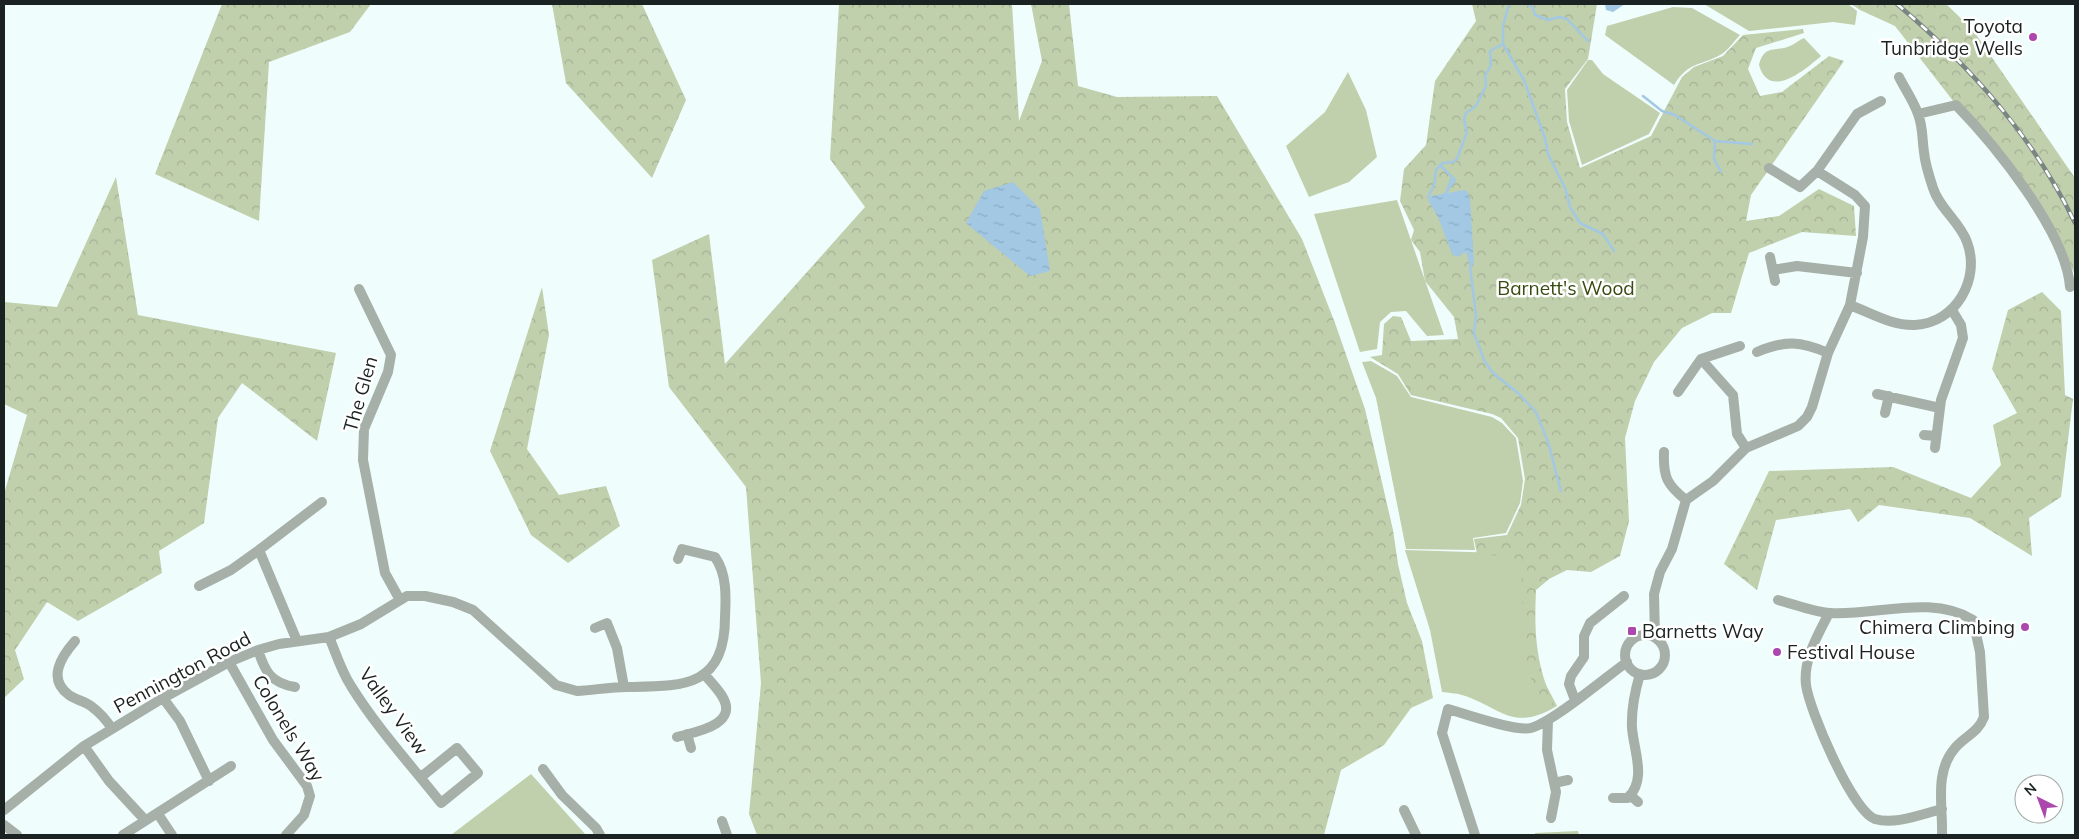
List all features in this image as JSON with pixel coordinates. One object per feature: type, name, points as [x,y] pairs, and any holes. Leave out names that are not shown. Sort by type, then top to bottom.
[{"type":"street","points":[[1850,305],[1884,319],[1916,325],[1941,318],[1952,310],[1967,285],[1972,270],[1970,256],[1962,233],[1935,195],[1926,166],[1918,114],[1899,77]]},
{"type":"street","points":[[1769,168],[1800,187],[1816,171],[1857,114],[1881,101]]},
{"type":"street","points":[[1918,114],[1956,105],[1974,124],[2035,204],[2059,249],[2070,287]]},
{"type":"street","points":[[1655,637],[1654,594],[1660,572],[1672,549],[1686,500],[1713,481],[1746,448],[1798,426],[1807,417],[1828,353],[1850,305],[1864,237],[1865,206],[1855,195],[1816,171]]},
{"type":"street","points":[[1770,257],[1775,281]]},
{"type":"street","points":[[1773,270],[1797,266],[1857,273]]},
{"type":"street","name":"The Glen","points":[[359,289],[391,355],[388,372],[364,429],[363,460],[385,573],[400,600]]},
{"type":"street","points":[[1935,448],[1940,408],[1963,338],[1961,325],[1952,310]]},
{"type":"street","points":[[1757,352],[1776,344],[1800,344],[1828,353]]},
{"type":"street","points":[[1678,392],[1701,359],[1740,346]]},
{"type":"street","points":[[1701,359],[1733,395],[1737,434],[1746,448]]},
{"type":"street","points":[[1878,394],[1940,408]]},
{"type":"street","points":[[1885,413],[1889,396]]},
{"type":"street","points":[[1924,435],[1936,436]]},
{"type":"street","points":[[1664,452],[1665,476],[1677,493],[1686,500]]},
{"type":"street","points":[[199,586],[231,570],[322,502]]},
{"type":"street","points":[[676,737],[713,727],[722,720],[725,713],[725,704],[722,696],[704,674],[717,656],[725,635],[722,567],[715,557],[682,549],[678,560]]},
{"type":"street","points":[[259,550],[297,641]]},
{"type":"street","name":"Pennington Road","points":[[4,810],[84,746],[163,698],[229,662],[258,650],[329,636],[361,624],[407,596],[425,596],[453,602],[473,610],[556,685],[577,691],[687,684],[704,674]]},
{"type":"street","points":[[1575,700],[1569,684],[1571,676],[1584,658],[1584,636],[1590,623],[1624,596]]},
{"type":"street","points":[[1778,600],[1829,613],[1931,608],[1964,614],[1973,620],[1980,652],[1984,717],[1980,726],[1955,748],[1947,760],[1940,777],[1942,835]]},
{"type":"street","points":[[1829,613],[1810,649],[1806,684],[1818,722],[1854,800],[1864,813],[1875,819],[1906,818],[1942,809]]},
{"type":"street","points":[[595,628],[607,623],[617,648],[624,687]]},
{"type":"street","points":[[1643,635],[1655,637],[1664,647],[1664,660],[1658,670],[1652,673],[1640,674],[1634,671],[1627,662],[1626,650],[1632,640],[1643,635]]},
{"type":"street","name":"Valley View","points":[[329,636],[350,686],[421,777],[442,803],[478,773],[457,748],[421,777]]},
{"type":"street","points":[[75,641],[61,656],[57,673],[60,682],[65,691],[88,704],[104,717],[112,728]]},
{"type":"street","points":[[258,650],[263,667],[272,677],[280,684],[296,687]]},
{"type":"street","name":"Colonels Way","points":[[229,662],[272,740],[307,786],[310,796],[304,815],[286,835]]},
{"type":"street","points":[[1475,835],[1442,733],[1448,709],[1497,723],[1530,728],[1548,720],[1627,662]]},
{"type":"street","points":[[1613,798],[1634,799],[1637,786],[1638,776],[1632,714],[1640,674]]},
{"type":"street","points":[[163,698],[180,721],[210,781]]},
{"type":"street","points":[[1548,720],[1547,750],[1556,792],[1551,818]]},
{"type":"street","points":[[688,734],[691,748]]},
{"type":"street","points":[[84,746],[109,781],[145,820]]},
{"type":"street","points":[[123,835],[231,766]]},
{"type":"street","points":[[543,769],[562,795],[596,828],[600,835]]},
{"type":"street","points":[[1554,783],[1568,780]]},
{"type":"street","points":[[1404,810],[1416,835]]},
{"type":"street","points":[[158,814],[172,835]]},
{"type":"street","points":[[722,821],[727,835]]},
{"type":"street","points":[[4,825],[18,835]]},
{"type":"green space","points":[[222,4],[371,4],[350,32],[269,62],[259,221],[155,174]]},
{"type":"green space","points":[[552,4],[642,4],[686,100],[652,178],[566,83]]},
{"type":"green space","points":[[839,4],[1012,4],[1019,121],[1042,61],[1031,4],[1069,4],[1078,86],[1117,97],[1217,96],[1302,239],[1335,323],[1365,409],[1393,530],[1407,603],[1422,641],[1433,698],[1411,708],[1384,745],[1341,770],[1324,835],[757,835],[749,814],[761,683],[746,487],[669,387],[652,260],[709,234],[725,364],[865,207],[830,159]]},
{"type":"green space","name":"Barnett's Wood","points":[[1472,4],[1597,4],[1588,59],[1565,89],[1567,122],[1580,168],[1651,136],[1682,77],[1694,67],[1723,56],[1743,35],[1803,29],[1804,33],[1756,48],[1748,69],[1760,96],[1782,92],[1829,56],[1844,61],[1751,195],[1746,221],[1779,216],[1819,189],[1854,206],[1856,236],[1802,232],[1749,253],[1731,313],[1712,313],[1682,328],[1654,362],[1635,401],[1625,438],[1629,521],[1620,556],[1591,572],[1567,570],[1549,579],[1536,590],[1535,621],[1540,663],[1554,706],[1545,706],[1525,666],[1521,566],[1513,557],[1477,554],[1474,539],[1507,535],[1521,505],[1525,479],[1518,438],[1501,418],[1492,414],[1411,395],[1398,374],[1370,357],[1382,355],[1384,324],[1393,316],[1401,317],[1411,341],[1458,339],[1454,317],[1425,281],[1420,252],[1411,240],[1414,230],[1400,201],[1404,169],[1426,145],[1435,81],[1476,21]]},
{"type":"green space","points":[[1704,4],[1848,4],[1857,11],[1855,25],[1833,22],[1749,31]]},
{"type":"green space","points":[[1851,4],[1946,4],[1973,30],[2075,178],[2075,274],[2043,217],[1895,26]]},
{"type":"green space","points":[[1673,7],[1692,8],[1740,35],[1723,53],[1689,68],[1674,85],[1605,35],[1607,26]]},
{"type":"green space","points":[[1804,38],[1821,56],[1788,79],[1771,81],[1764,75],[1759,65],[1761,58],[1767,51],[1785,48]]},
{"type":"green space","points":[[1588,60],[1592,60],[1603,74],[1660,113],[1649,134],[1582,165],[1569,121],[1567,90]]},
{"type":"green space","points":[[1348,72],[1366,110],[1377,157],[1349,182],[1309,197],[1286,146],[1325,112]]},
{"type":"green space","points":[[116,177],[138,315],[336,353],[317,441],[242,383],[218,418],[204,523],[159,551],[162,573],[78,621],[47,602],[15,650],[24,679],[4,698],[4,494],[27,415],[4,404],[4,302],[57,307]]},
{"type":"green space","points":[[1397,200],[1444,335],[1427,336],[1406,311],[1391,312],[1380,322],[1377,349],[1360,352],[1314,214]]},
{"type":"green space","points":[[542,287],[549,335],[527,449],[559,495],[606,486],[620,526],[568,563],[531,535],[490,451]]},
{"type":"green space","points":[[2042,292],[2061,311],[2065,395],[2073,399],[2061,497],[2029,518],[2032,556],[1970,518],[1879,505],[1858,522],[1850,509],[1776,520],[1757,590],[1724,564],[1769,471],[1893,467],[1971,498],[2001,465],[1993,425],[2017,413],[1992,369],[2008,310]]},
{"type":"green space","points":[[1371,361],[1397,376],[1411,397],[1492,417],[1502,423],[1516,438],[1523,481],[1520,503],[1506,533],[1473,538],[1475,550],[1406,549],[1376,398],[1362,362]]},
{"type":"green space","points":[[1405,550],[1532,554],[1530,654],[1557,706],[1542,714],[1517,718],[1462,695],[1442,692],[1430,630]]},
{"type":"green space","points":[[531,774],[586,835],[451,835]]},
{"type":"green space","points":[[1578,831],[1579,835],[1535,835],[1535,833]]},
{"type":"water","points":[[1605,4],[1625,4],[1613,12],[1606,10]]},
{"type":"water","points":[[1013,182],[1040,209],[1050,271],[1030,276],[966,223],[984,191]]},
{"type":"water","points":[[1467,191],[1470,198],[1474,265],[1470,266],[1466,252],[1457,257],[1452,254],[1438,217],[1428,200],[1431,196]]},
{"type":"waterway","points":[[1509,4],[1503,26],[1503,44],[1524,80],[1545,138],[1548,154],[1566,190],[1570,207],[1580,223],[1603,234],[1614,251]]},
{"type":"waterway","points":[[1528,4],[1533,8],[1535,15],[1548,20],[1559,17],[1567,19],[1588,41]]},
{"type":"waterway","points":[[1428,197],[1434,185],[1436,170],[1443,163],[1453,162],[1457,159],[1467,132],[1464,120],[1466,113],[1476,106],[1486,86],[1485,76],[1491,65],[1490,51],[1503,44]]},
{"type":"waterway","points":[[1643,96],[1662,111],[1675,115],[1715,141],[1714,159],[1721,172]]},
{"type":"waterway","points":[[1715,141],[1752,144]]},
{"type":"waterway","points":[[1440,165],[1455,180],[1445,194]]},
{"type":"waterway","points":[[1448,188],[1452,177]]},
{"type":"waterway","points":[[1470,266],[1476,316],[1474,333],[1484,360],[1493,373],[1519,394],[1536,412],[1548,442],[1561,491]]},
{"type":"railway","points":[[1897,4],[1950,52],[1998,104],[2040,161],[2075,223]]},
{"type":"place","name":"Toyota Tunbridge Wells","points":[[2033,37]]},
{"type":"place","name":"Chimera Climbing","points":[[2025,627]]},
{"type":"place","name":"Barnetts Way","points":[[1632,631]]},
{"type":"place","name":"Festival House","points":[[1777,652]]}]
